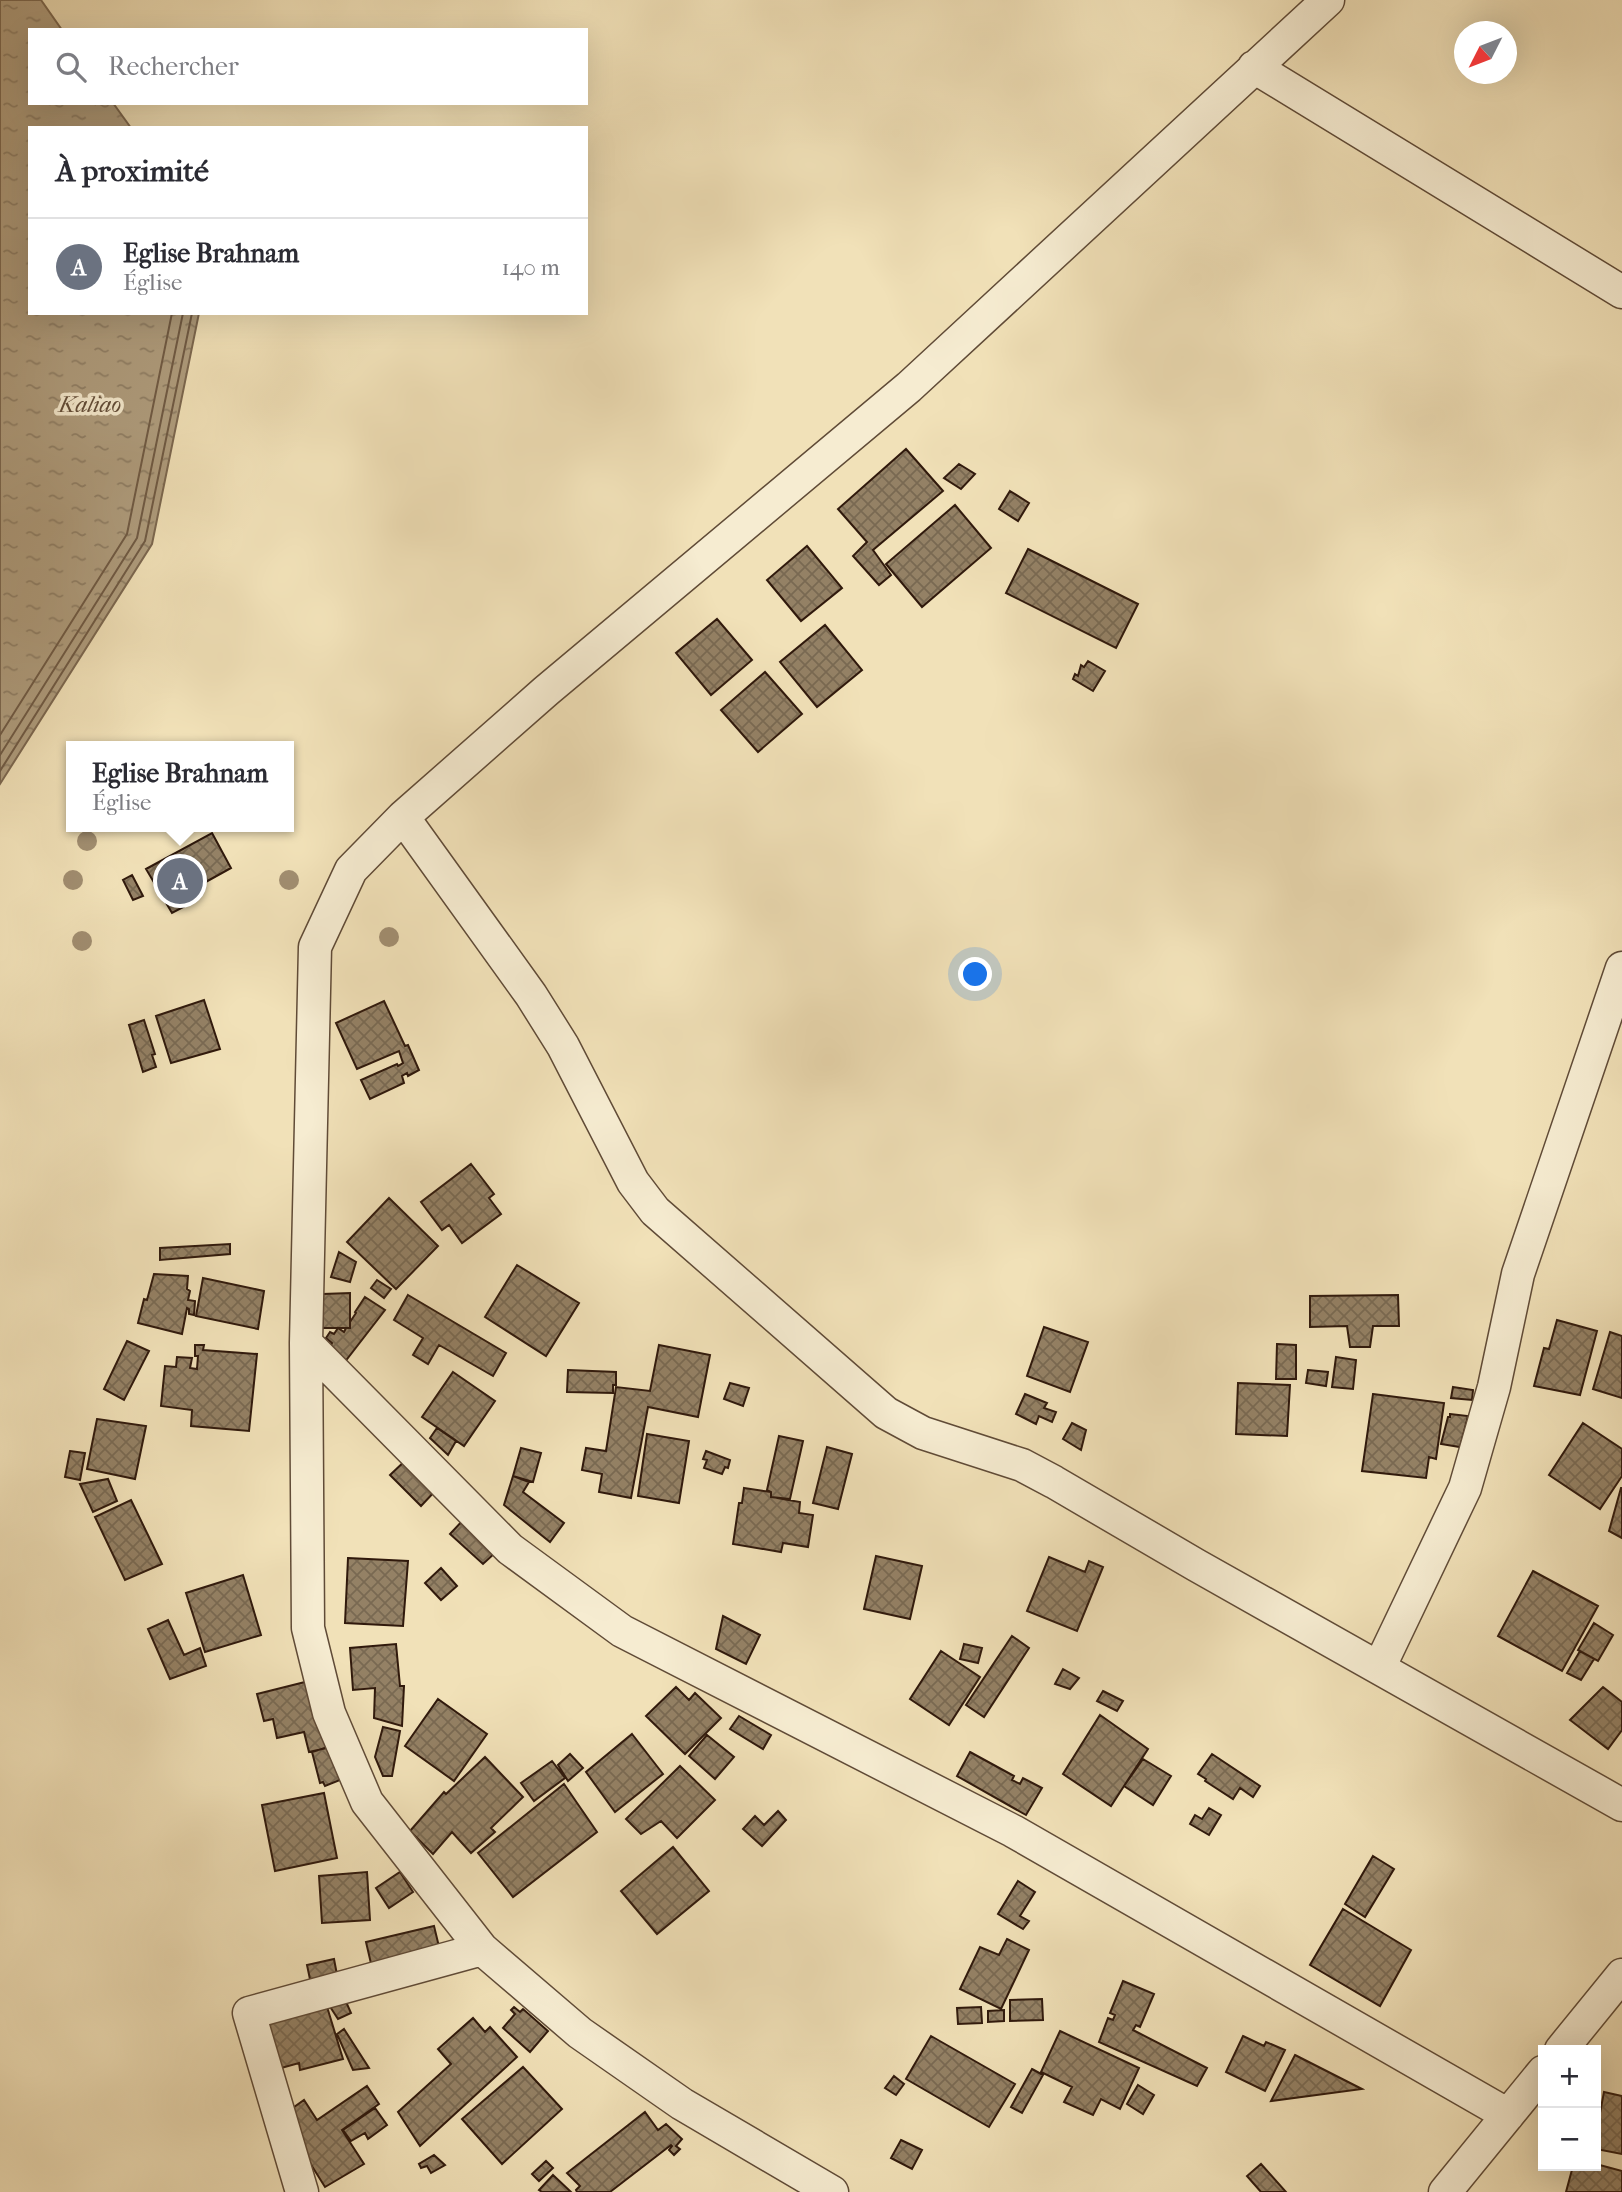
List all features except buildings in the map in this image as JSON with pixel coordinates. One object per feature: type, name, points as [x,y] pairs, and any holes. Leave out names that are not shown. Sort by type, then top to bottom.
[{"type":"street","points":[[832,2192],[682,2104],[591,2041],[482,1949],[367,1802],[329,1713],[308,1628],[306,1343],[315,947],[351,870],[403,817],[546,691],[908,387],[1328,0]]},
{"type":"street","points":[[1254,67],[1622,292]]},
{"type":"street","points":[[403,817],[531,995],[563,1046],[633,1182],[655,1212],[886,1413],[923,1433],[1022,1465],[1622,1805]]},
{"type":"street","points":[[1379,1668],[1465,1489],[1494,1387],[1518,1274],[1622,968]]},
{"type":"street","points":[[306,1343],[510,1549],[622,1631],[1013,1831],[1508,2115]]},
{"type":"street","points":[[302,2192],[249,2012],[482,1949]]},
{"type":"street","points":[[1565,2045],[1622,1975]]},
{"type":"street","points":[[1445,2192],[1538,2078]]},
{"type":"water","name":"Kaliao","points":[[0,0],[41,0],[61,28],[28,28],[28,105],[114,105],[130,126],[28,126],[28,315],[199,315],[152,544],[0,784]]},
{"type":"place","name":"Eglise Brahnam","points":[[180,881]]}]
